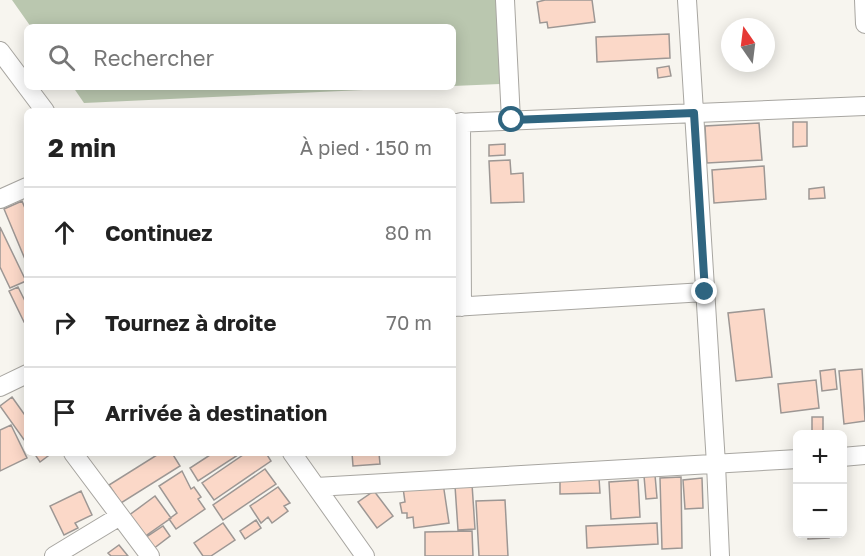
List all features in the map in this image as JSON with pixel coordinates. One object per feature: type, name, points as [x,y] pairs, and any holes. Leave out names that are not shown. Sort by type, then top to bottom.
[{"type":"street","points":[[505,0],[512,120]]},
{"type":"street","points":[[687,0],[720,556]]},
{"type":"street","points":[[864,0],[865,24]]},
{"type":"street","points":[[0,51],[24,83]]},
{"type":"street","points":[[29,90],[43,108]]},
{"type":"street","points":[[705,292],[457,307],[457,123],[865,106]]},
{"type":"street","points":[[0,199],[24,188]]},
{"type":"street","points":[[0,387],[24,380]]},
{"type":"street","points":[[847,457],[865,455]]},
{"type":"street","points":[[75,456],[150,556]]},
{"type":"street","points":[[294,456],[365,556]]},
{"type":"street","points":[[316,487],[793,459]]},
{"type":"street","points":[[54,556],[120,516]]},
{"type":"green space","points":[[12,0],[496,0],[500,84],[456,86],[456,24],[29,24]]},
{"type":"green space","points":[[75,90],[364,90],[84,103]]},
{"type":"building","points":[[592,0],[595,22],[548,28],[547,22],[540,23],[537,2]]},
{"type":"building","points":[[669,34],[670,58],[597,62],[596,37]]},
{"type":"building","points":[[669,66],[671,76],[658,78],[657,68]]},
{"type":"building","points":[[793,122],[807,122],[807,146],[793,147]]},
{"type":"building","points":[[759,123],[762,160],[707,163],[705,126]]},
{"type":"building","points":[[505,144],[505,155],[489,156],[489,145]]},
{"type":"building","points":[[510,160],[511,174],[523,173],[524,202],[491,203],[489,161]]},
{"type":"building","points":[[764,166],[766,199],[714,203],[712,170]]},
{"type":"building","points":[[824,187],[825,198],[809,199],[809,189]]},
{"type":"building","points":[[22,201],[24,206],[24,257],[4,209]]},
{"type":"building","points":[[0,227],[24,277],[24,282],[10,288],[0,267]]},
{"type":"building","points":[[18,287],[24,299],[24,322],[9,291]]},
{"type":"building","points":[[764,309],[772,377],[736,381],[728,313]]},
{"type":"building","points":[[835,369],[837,389],[822,391],[820,371]]},
{"type":"building","points":[[862,369],[865,421],[844,424],[839,371]]},
{"type":"building","points":[[816,380],[819,408],[781,413],[778,384]]},
{"type":"building","points":[[12,397],[24,414],[24,440],[0,406]]},
{"type":"building","points":[[812,417],[823,417],[823,430],[812,430]]},
{"type":"building","points":[[11,425],[24,456],[27,458],[0,471],[0,430]]},
{"type":"building","points":[[36,456],[48,456],[40,462]]},
{"type":"building","points":[[155,456],[174,456],[180,466],[121,503],[109,485]]},
{"type":"building","points":[[208,456],[236,456],[198,481],[190,468]]},
{"type":"building","points":[[242,456],[268,456],[271,461],[214,500],[202,483]]},
{"type":"building","points":[[352,456],[379,456],[380,464],[353,466]]},
{"type":"building","points":[[265,469],[276,484],[223,520],[213,505]]},
{"type":"building","points":[[182,471],[191,489],[194,487],[201,497],[198,499],[205,509],[176,529],[169,519],[177,513],[159,486]]},
{"type":"building","points":[[655,475],[657,498],[646,499],[644,476]]},
{"type":"building","points":[[681,477],[682,548],[662,549],[660,478]]},
{"type":"building","points":[[599,478],[600,493],[560,494],[560,480]]},
{"type":"building","points":[[702,478],[703,508],[685,509],[683,480]]},
{"type":"building","points":[[638,480],[640,517],[611,519],[609,482]]},
{"type":"building","points":[[443,483],[449,523],[414,528],[413,517],[407,518],[407,513],[402,513],[400,503],[405,502],[403,488]]},
{"type":"building","points":[[472,484],[475,529],[458,530],[455,486]]},
{"type":"building","points":[[278,487],[290,503],[284,506],[288,511],[272,523],[268,517],[261,523],[250,506]]},
{"type":"building","points":[[81,491],[92,515],[75,523],[78,528],[64,535],[50,506]]},
{"type":"building","points":[[374,491],[393,516],[377,528],[358,502]]},
{"type":"building","points":[[155,496],[171,518],[144,537],[128,516]]},
{"type":"building","points":[[505,500],[508,556],[479,556],[476,501]]},
{"type":"building","points":[[256,520],[261,528],[245,539],[240,531]]},
{"type":"building","points":[[223,523],[235,540],[211,556],[203,556],[194,543]]},
{"type":"building","points":[[657,523],[658,544],[587,548],[586,526]]},
{"type":"building","points":[[163,526],[170,536],[153,549],[145,538]]},
{"type":"building","points":[[472,531],[473,556],[425,556],[425,532]]},
{"type":"building","points":[[119,545],[128,556],[111,556],[108,553]]},
{"type":"route","points":[[512,120],[694,113],[705,292]]}]
